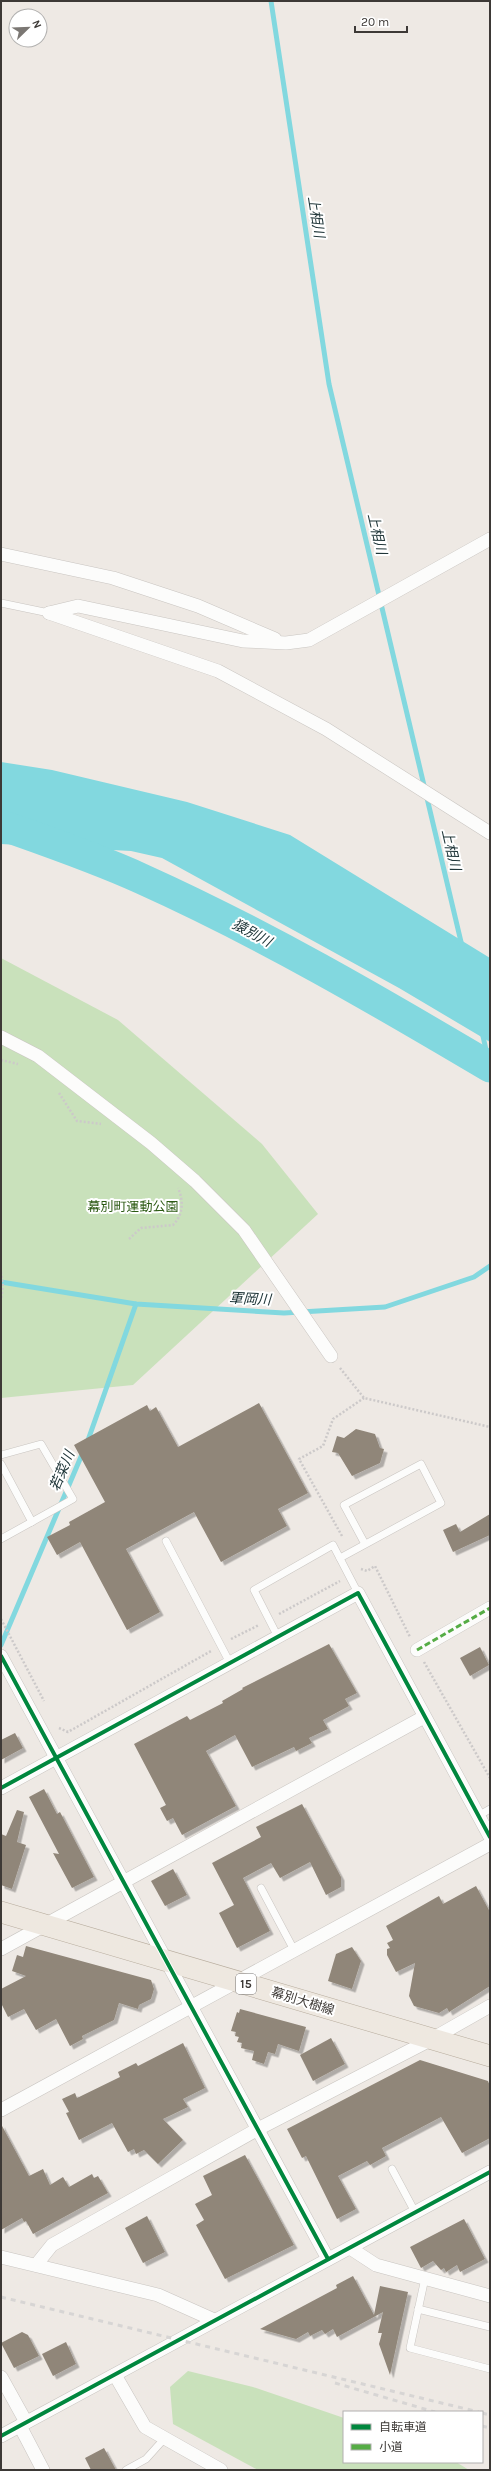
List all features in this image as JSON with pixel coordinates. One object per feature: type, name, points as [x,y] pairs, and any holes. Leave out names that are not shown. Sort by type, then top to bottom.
[{"type":"main road","name":"幕別大樹線","points":[[1,1912],[490,2056]]},
{"type":"street","points":[[49,612],[78,606],[243,641],[286,643],[309,640],[490,539]]},
{"type":"street","points":[[1,554],[113,578],[198,606],[286,643]]},
{"type":"street","points":[[49,612],[218,672],[326,729],[490,833]]},
{"type":"street","points":[[1,1037],[38,1056],[151,1143],[195,1181],[244,1230],[331,1356]]},
{"type":"street","points":[[1,1788],[358,1593],[490,1837]]},
{"type":"street","points":[[417,1650],[490,1608]]},
{"type":"street","points":[[1,1656],[168,1961],[328,2259]]},
{"type":"street","points":[[1,1949],[424,1717]]},
{"type":"street","points":[[1,2110],[490,1844]]},
{"type":"street","points":[[36,2265],[52,2245],[258,2129],[432,2039],[490,2006]]},
{"type":"street","points":[[1,2436],[490,2172]]},
{"type":"street","points":[[350,2248],[376,2265],[490,2296]]},
{"type":"street","points":[[1,2257],[158,2295],[214,2320]]},
{"type":"street","points":[[115,2375],[144,2428],[221,2470]]},
{"type":"street","points":[[1,2377],[42,2470]]},
{"type":"lane","points":[[1,603],[49,612]]},
{"type":"lane","points":[[1,1454],[41,1444],[73,1499],[1,1539]]},
{"type":"lane","points":[[1,1464],[32,1522]]},
{"type":"lane","points":[[340,1558],[441,1503],[421,1464],[344,1505],[365,1544]]},
{"type":"lane","points":[[166,1541],[230,1663]]},
{"type":"lane","points":[[278,1637],[254,1590],[333,1545],[358,1593]]},
{"type":"lane","points":[[478,1816],[490,1809]]},
{"type":"lane","points":[[261,1888],[294,1950]]},
{"type":"lane","points":[[392,2169],[416,2212]]},
{"type":"lane","points":[[425,2278],[410,2348],[490,2369]]},
{"type":"lane","points":[[418,2309],[490,2327]]},
{"type":"lane","points":[[126,2470],[146,2459],[164,2440]]},
{"type":"path","points":[[1,1060],[25,1067]]},
{"type":"path","points":[[57,1090],[77,1121],[105,1125]]},
{"type":"path","points":[[129,1239],[141,1228],[173,1225],[180,1219],[182,1203],[179,1188],[173,1183]]},
{"type":"path","points":[[1,1272],[3,1286],[1,1300]]},
{"type":"path","points":[[331,1356],[364,1398],[490,1427]]},
{"type":"path","points":[[362,1570],[299,1459],[323,1446],[333,1419],[364,1398]]},
{"type":"path","points":[[56,1723],[60,1730],[68,1732],[269,1619],[349,1576],[362,1570],[367,1571],[375,1566],[417,1650],[490,1778]]},
{"type":"path","points":[[1,1619],[45,1702]]},
{"type":"green space","name":"幕別町運動公園","points":[[1,958],[118,1020],[262,1144],[318,1214],[133,1385],[1,1398]]},
{"type":"green space","points":[[188,2371],[253,2387],[343,2418],[343,2463],[458,2463],[469,2470],[258,2470],[173,2424],[170,2387]]},
{"type":"water","points":[[1,762],[52,770],[187,802],[290,835],[490,958],[490,1042],[399,988],[162,858],[131,851],[1,844]]},
{"type":"building","points":[[259,1403],[308,1493],[278,1509],[287,1526],[221,1562],[194,1512],[126,1549],[160,1612],[127,1630],[80,1542],[57,1555],[47,1537],[70,1525],[69,1522],[105,1502],[74,1445],[147,1405],[150,1411],[156,1407],[178,1447]]},
{"type":"building","points":[[356,1429],[375,1434],[380,1448],[384,1449],[380,1463],[352,1476],[338,1453],[332,1452],[337,1436],[344,1438]]},
{"type":"building","points":[[490,1514],[490,1535],[453,1552],[443,1530],[456,1524],[460,1532]]},
{"type":"building","points":[[329,1644],[357,1693],[345,1699],[349,1706],[323,1720],[328,1729],[309,1738],[312,1743],[296,1751],[294,1747],[252,1767],[235,1735],[206,1751],[236,1806],[182,1835],[173,1818],[167,1821],[160,1808],[166,1805],[134,1744],[187,1716],[190,1720],[223,1703],[222,1701],[243,1689],[242,1688]]},
{"type":"building","points":[[480,1647],[489,1665],[470,1676],[460,1658]]},
{"type":"building","points":[[15,1733],[23,1748],[1,1760],[1,1740]]},
{"type":"building","points":[[44,1789],[57,1814],[60,1812],[94,1877],[72,1888],[53,1853],[59,1854],[29,1797]]},
{"type":"building","points":[[302,1804],[341,1877],[341,1887],[326,1895],[310,1862],[280,1878],[271,1863],[243,1878],[270,1931],[237,1948],[219,1913],[234,1905],[212,1863],[261,1837],[256,1827]]},
{"type":"building","points":[[17,1810],[24,1812],[17,1842],[26,1845],[12,1889],[1,1885],[1,1834],[6,1836]]},
{"type":"building","points":[[173,1869],[187,1895],[165,1906],[151,1881]]},
{"type":"building","points":[[476,1886],[490,1912],[490,1986],[449,2012],[447,2008],[439,2013],[414,2006],[409,1996],[415,1963],[396,1972],[387,1955],[387,1949],[390,1948],[387,1943],[393,1940],[386,1926],[439,1896],[443,1904]]},
{"type":"building","points":[[26,1946],[151,1980],[154,1989],[151,1999],[139,2005],[138,2009],[119,2003],[114,2020],[82,2036],[83,2039],[70,2046],[56,2019],[36,2030],[24,2009],[8,2017],[1,2003],[1,1989],[26,1976],[12,1971],[17,1955],[23,1957]]},
{"type":"building","points":[[352,1947],[361,1961],[352,1989],[328,1981],[336,1954]]},
{"type":"building","points":[[240,2009],[306,2027],[299,2051],[278,2044],[275,2054],[268,2052],[264,2064],[252,2060],[254,2051],[241,2048],[242,2043],[237,2042],[239,2037],[235,2036],[236,2032],[231,2031],[237,2012],[239,2013]]},
{"type":"building","points":[[331,2038],[345,2064],[313,2081],[300,2055]]},
{"type":"building","points":[[183,2043],[205,2088],[183,2099],[188,2107],[163,2119],[183,2140],[158,2164],[144,2150],[136,2154],[134,2149],[128,2152],[112,2123],[79,2140],[66,2113],[69,2112],[62,2099],[75,2093],[77,2098],[120,2077],[118,2072],[136,2063],[138,2066]]},
{"type":"building","points":[[420,2060],[488,2081],[490,2086],[490,2138],[462,2153],[441,2117],[382,2148],[386,2156],[370,2165],[367,2161],[338,2176],[356,2209],[337,2219],[306,2156],[302,2158],[287,2129]]},
{"type":"building","points":[[1,2124],[29,2176],[43,2169],[50,2185],[63,2177],[69,2187],[92,2174],[94,2178],[98,2176],[108,2193],[33,2234],[26,2221],[24,2222],[22,2218],[1,2230]]},
{"type":"building","points":[[245,2155],[294,2245],[225,2279],[196,2225],[204,2220],[195,2204],[212,2195],[203,2176]]},
{"type":"building","points":[[147,2216],[165,2252],[143,2263],[125,2228]]},
{"type":"building","points":[[464,2219],[485,2259],[460,2272],[457,2265],[446,2272],[444,2268],[441,2270],[433,2261],[421,2268],[410,2247]]},
{"type":"building","points":[[353,2276],[374,2315],[380,2286],[408,2292],[390,2375],[379,2344],[382,2333],[378,2333],[383,2312],[337,2337],[333,2329],[325,2334],[322,2330],[310,2336],[308,2332],[296,2339],[260,2329],[337,2288],[336,2285]]},
{"type":"building","points":[[22,2332],[28,2335],[39,2356],[14,2368],[1,2343]]},
{"type":"building","points":[[66,2342],[76,2364],[53,2376],[42,2354]]},
{"type":"building","points":[[104,2448],[116,2470],[91,2470],[85,2458]]},
{"type":"waterway","name":"上相川","points":[[271,1],[329,384],[462,946]]},
{"type":"waterway","name":"猿別川","points":[[1,825],[72,850],[125,871],[187,900],[319,968],[490,1067]]},
{"type":"waterway","name":"上相川","points":[[482,1032],[490,1067]]},
{"type":"waterway","name":"軍岡川","points":[[1,1282],[136,1304],[284,1313],[385,1307],[474,1277],[490,1266]]},
{"type":"waterway","name":"若菜川","points":[[87,1443],[136,1304]]},
{"type":"waterway","name":"若菜川","points":[[1,1645],[83,1452]]},
{"type":"railway","points":[[1,2297],[475,2411]]},
{"type":"railway","points":[[335,2383],[432,2411]]},
{"type":"railway","points":[[483,2413],[490,2415]]},
{"type":"railway","points":[[483,2426],[490,2428]]},
{"type":"marked path","points":[[417,1650],[490,1608]]},
{"type":"cycle path","points":[[1,1788],[358,1593],[490,1837]]},
{"type":"cycle path","points":[[1,1656],[328,2259]]},
{"type":"cycle path","points":[[1,2436],[490,2172]]}]
